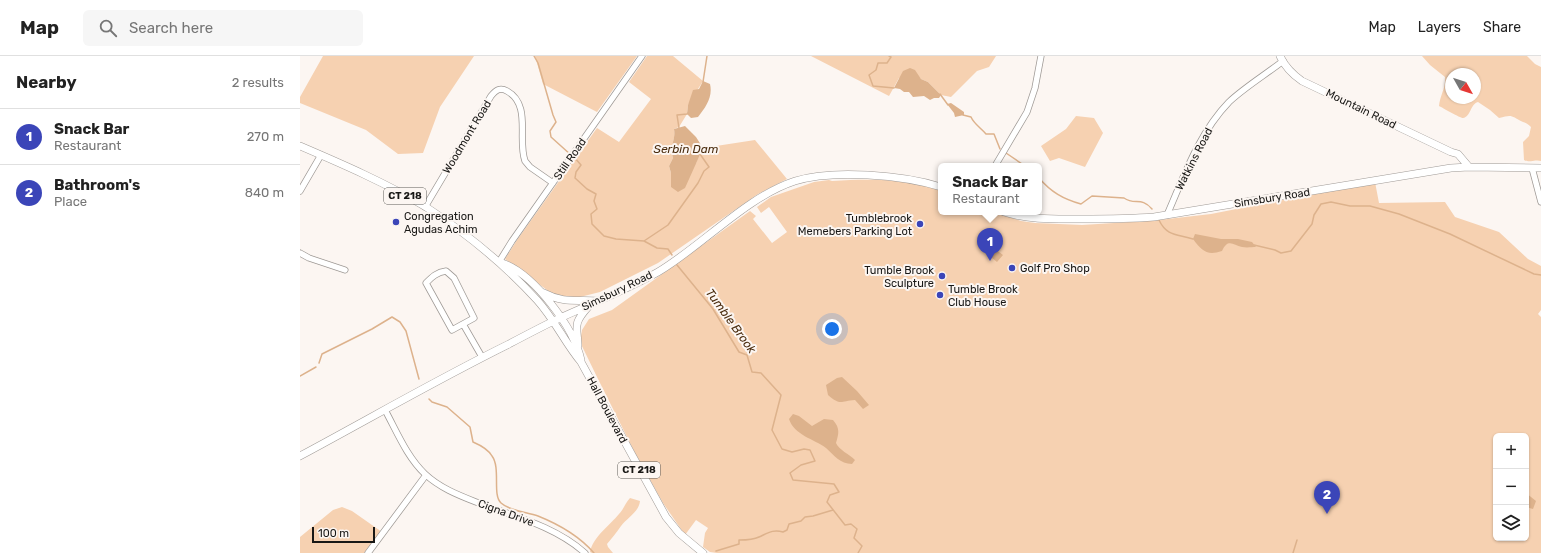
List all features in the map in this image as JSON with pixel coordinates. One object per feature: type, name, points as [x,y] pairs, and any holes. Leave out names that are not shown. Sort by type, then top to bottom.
[{"type":"main road","name":"Mountain Road","points":[[1282,59],[1292,74],[1302,81],[1458,154],[1469,167]]},
{"type":"main road","name":"CT 218","points":[[300,146],[396,191],[425,207],[500,262],[558,320]]},
{"type":"main road","points":[[1451,152],[1460,168]]},
{"type":"main road","name":"Simsbury Road","points":[[1016,215],[1027,218],[1048,219],[1129,219],[1167,215],[1394,177],[1460,168],[1541,168]]},
{"type":"main road","name":"Simsbury Road","points":[[300,456],[482,357],[659,271],[769,193],[794,182],[820,176],[859,175],[914,180],[938,186]]},
{"type":"main road","name":"CT 218","points":[[500,262],[509,265],[541,291],[558,320]]},
{"type":"main road","points":[[541,291],[553,298],[565,301],[585,299],[600,301]]},
{"type":"main road","points":[[579,349],[576,326],[579,319],[590,305]]},
{"type":"main road","name":"Hall Boulevard","points":[[558,320],[579,349],[581,362]]},
{"type":"main road","name":"Hall Boulevard","points":[[558,320],[573,353],[581,362],[660,508],[679,533],[703,553]]},
{"type":"street","name":"Still Road","points":[[500,262],[512,241],[642,56]]},
{"type":"street","points":[[996,163],[1027,112],[1035,88],[1041,56]]},
{"type":"street","name":"Watkins Road","points":[[1167,215],[1200,144],[1219,113],[1282,59]]},
{"type":"street","name":"Woodmont Road","points":[[425,207],[491,96],[500,89],[509,92],[518,103],[522,113],[525,161],[530,167],[553,183]]},
{"type":"street","points":[[300,191],[321,155]]},
{"type":"street","points":[[1532,168],[1541,202]]},
{"type":"street","points":[[300,254],[345,270]]},
{"type":"street","points":[[446,271],[454,278],[474,318],[463,324],[452,330],[426,283],[433,276],[446,271]]},
{"type":"street","points":[[463,324],[482,357]]},
{"type":"street","name":"Cigna Drive","points":[[385,410],[406,451],[426,475],[455,494],[542,525],[563,536],[584,553]]},
{"type":"street","points":[[368,553],[426,475]]},
{"type":"shaded area","points":[[323,56],[474,56],[440,107],[423,153],[398,154],[366,130],[300,103],[300,97]]},
{"type":"shaded area","points":[[535,56],[637,56],[597,112],[543,84]]},
{"type":"shaded area","points":[[647,56],[673,56],[703,81],[688,105],[687,114],[679,127],[674,129],[672,150],[673,158],[669,166],[671,173],[696,163],[703,148],[755,140],[787,179],[758,194],[658,263],[600,292],[572,299],[551,293],[505,259],[597,128],[619,142],[651,99],[629,82]]},
{"type":"shaded area","points":[[811,56],[996,56],[989,67],[977,71],[951,97],[941,95],[928,82],[921,79],[916,74],[899,78],[889,96]]},
{"type":"shaded area","points":[[1422,56],[1527,56],[1535,64],[1541,67],[1541,161],[1524,160],[1523,142],[1529,136],[1531,127],[1512,116],[1499,118],[1481,104],[1481,68],[1445,68],[1445,77],[1430,65]]},
{"type":"shaded area","points":[[1445,85],[1445,104],[1474,104],[1468,115],[1463,118],[1439,106],[1440,98]]},
{"type":"shaded area","points":[[1076,116],[1094,118],[1103,133],[1085,167],[1059,158],[1050,161],[1041,146],[1066,129]]},
{"type":"shaded area","points":[[829,180],[901,181],[938,189],[938,215],[1004,215],[1021,221],[1035,223],[1082,225],[1159,220],[1211,214],[1375,182],[1379,203],[1445,202],[1455,217],[1499,232],[1528,259],[1541,266],[1541,310],[1538,314],[1541,317],[1541,553],[710,552],[703,547],[705,533],[708,528],[696,520],[685,535],[663,503],[635,453],[580,342],[582,330],[589,319],[612,310],[750,211],[756,216],[753,219],[772,243],[787,232],[769,207],[761,213],[757,207],[771,197],[814,182]]},
{"type":"shaded area","points":[[630,498],[640,501],[639,505],[635,512],[623,523],[607,544],[613,553],[590,552],[598,536],[621,512]]},
{"type":"shaded area","points":[[342,507],[352,511],[382,532],[364,553],[300,553],[300,537],[333,510]]},
{"type":"water","points":[[910,68],[915,70],[921,79],[928,82],[941,95],[939,98],[930,100],[924,96],[913,97],[909,92],[904,92],[900,89],[894,88],[903,71]]},
{"type":"water","points":[[703,81],[710,84],[710,98],[698,117],[691,118],[687,114],[688,105],[693,90],[699,89]]},
{"type":"water","points":[[951,103],[964,112],[964,115],[955,117],[954,113],[947,104]]},
{"type":"water","name":"Serbin Dam","points":[[685,126],[696,137],[703,148],[685,188],[678,192],[671,187],[671,173],[669,166],[673,158],[672,150],[674,129]]},
{"type":"water","points":[[1195,234],[1221,239],[1238,239],[1252,242],[1256,247],[1244,247],[1229,243],[1222,251],[1209,253],[1199,247],[1193,239]]},
{"type":"water","points":[[991,246],[1003,255],[997,262],[986,253]]},
{"type":"water","points":[[842,377],[869,405],[863,409],[855,400],[838,402],[828,395],[826,385],[837,378]]},
{"type":"water","points":[[793,414],[799,416],[812,426],[824,419],[833,420],[838,431],[836,443],[839,448],[855,460],[852,464],[841,461],[826,448],[795,429],[789,419]]},
{"type":"water","points":[[1529,495],[1536,501],[1533,509],[1529,508]]},
{"type":"waterway","name":"Tumble Brook","points":[[534,56],[538,63],[556,122],[550,131],[551,137],[571,155]]},
{"type":"waterway","points":[[703,82],[707,56]]},
{"type":"waterway","points":[[889,56],[891,57],[887,63],[878,63],[876,70],[869,75],[873,86],[894,88]]},
{"type":"waterway","points":[[940,94],[948,105]]},
{"type":"waterway","points":[[679,128],[677,115],[688,113]]},
{"type":"waterway","points":[[963,115],[971,117],[986,134],[994,134],[1000,149]]},
{"type":"waterway","points":[[1006,153],[1021,163]]},
{"type":"waterway","points":[[644,241],[668,225],[698,183],[704,171],[709,167],[700,154]]},
{"type":"waterway","name":"Tumble Brook","points":[[574,157],[581,165],[576,172],[575,178],[587,189],[596,194],[594,201],[597,209],[591,214],[592,224],[604,236],[616,239],[644,241],[657,248],[668,249],[672,255]]},
{"type":"waterway","points":[[1042,181],[1058,194],[1081,204],[1092,196],[1124,198],[1131,201],[1145,203],[1152,209]]},
{"type":"waterway","points":[[1254,245],[1281,253],[1291,251],[1312,224],[1314,215],[1321,204],[1331,202],[1350,206],[1370,206],[1399,214],[1450,234],[1534,274],[1541,275]]},
{"type":"waterway","points":[[1159,220],[1169,232],[1193,239]]},
{"type":"waterway","name":"Tumble Brook","points":[[677,265],[713,309],[739,352],[747,355],[752,372],[761,373],[781,395],[772,430],[782,449],[792,452],[804,449],[810,450],[815,461],[801,465],[790,473],[793,480],[834,484],[839,492],[830,495],[827,502],[845,525],[851,524],[857,529],[854,538],[862,546],[858,553]]},
{"type":"waterway","points":[[319,363],[322,354],[372,329],[392,317],[400,322],[406,331],[419,379]]},
{"type":"waterway","points":[[300,376],[316,367]]},
{"type":"waterway","points":[[429,399],[432,402],[447,407],[470,427],[473,442],[488,451],[495,461],[497,494],[501,503],[509,508],[538,516],[553,523],[575,536],[594,553]]},
{"type":"waterway","points":[[716,551],[739,544],[739,540],[754,539],[773,531],[783,532],[787,530],[789,524],[801,521],[805,517],[833,510]]},
{"type":"waterway","points":[[1293,553],[1297,540]]},
{"type":"place","name":"Congregation Agudas Achim","points":[[396,222]]},
{"type":"place","name":"Tumblebrook Memebers Parking Lot","points":[[920,224]]},
{"type":"place","name":"Snack Bar","points":[[990,261]]},
{"type":"place","name":"Golf Pro Shop","points":[[1012,268]]},
{"type":"place","name":"Tumble Brook Sculpture","points":[[942,276]]},
{"type":"place","name":"Tumble Brook Club House","points":[[940,295]]},
{"type":"place","name":"Bathroom's","points":[[1327,514]]}]
